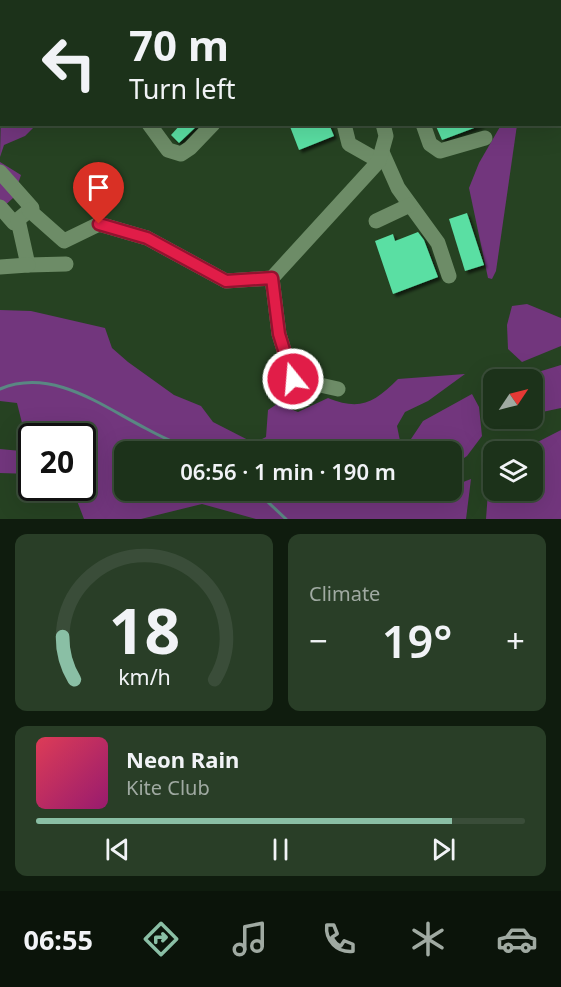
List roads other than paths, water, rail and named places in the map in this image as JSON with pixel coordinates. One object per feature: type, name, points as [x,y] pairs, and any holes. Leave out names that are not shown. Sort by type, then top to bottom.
[{"type":"street","points":[[150,126],[168,150],[181,154],[211,126]]},
{"type":"street","points":[[344,126],[349,144],[381,157],[398,188],[438,243],[449,276]]},
{"type":"street","points":[[23,215],[64,242],[99,224],[147,238],[226,281],[272,278],[381,157],[386,136],[384,126]]},
{"type":"street","points":[[424,126],[430,144],[441,151],[485,138]]},
{"type":"street","points":[[0,171],[32,208],[14,223],[0,207]]},
{"type":"street","points":[[376,221],[410,205]]},
{"type":"street","points":[[23,215],[28,265]]},
{"type":"street","points":[[0,267],[66,264]]},
{"type":"street","points":[[272,278],[279,334],[293,379],[338,389]]},
{"type":"waterway","points":[[0,389],[19,383],[57,386],[94,400],[172,441]]},
{"type":"waterway","points":[[267,501],[286,519]]}]
